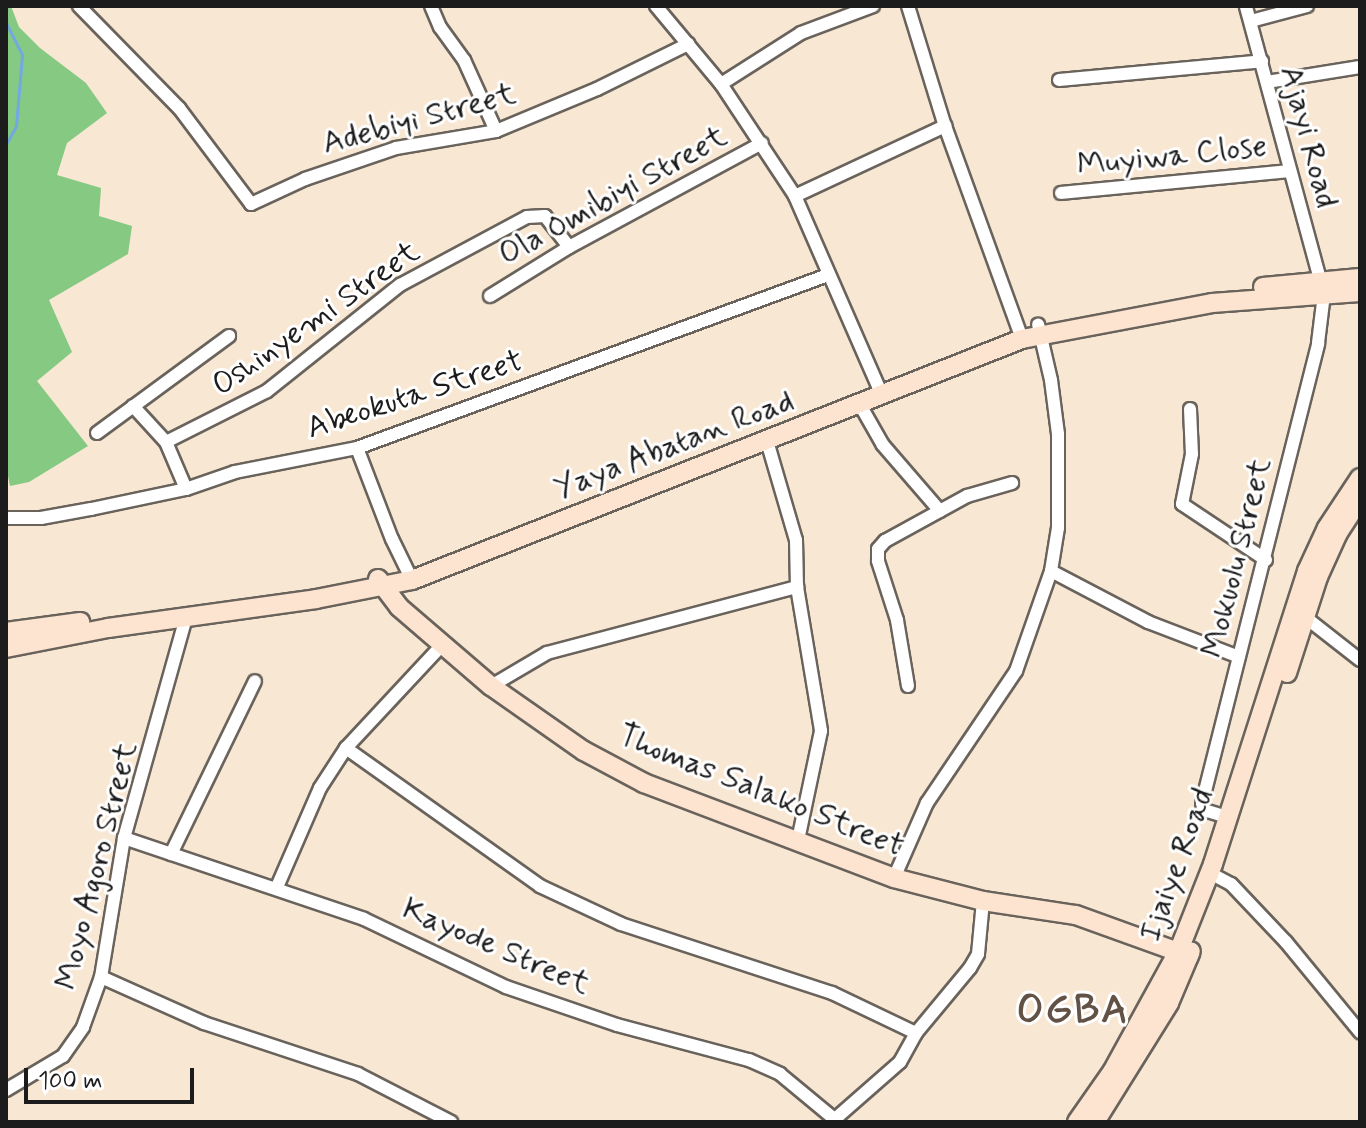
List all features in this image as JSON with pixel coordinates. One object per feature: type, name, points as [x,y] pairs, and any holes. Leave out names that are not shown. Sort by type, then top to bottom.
[{"type":"main road","name":"Yaya Abatan Road","points":[[409,575],[1030,331],[1322,287],[1360,278]]},
{"type":"main road","name":"Yaya Abatan Road","points":[[1322,287],[1360,292]]},
{"type":"main road","name":"Yaya Abatan Road","points":[[6,648],[108,628],[186,618],[409,575],[767,441],[859,403],[879,389]]},
{"type":"main road","points":[[1300,613],[1327,528],[1360,478]]},
{"type":"main road","points":[[1300,613],[1338,533],[1360,499]]},
{"type":"main road","name":"Yaya Abatan Road","points":[[6,632],[380,582]]},
{"type":"main road","name":"Thomas Salako Street","points":[[380,582],[442,645],[491,686],[584,751],[644,783],[894,878],[983,901],[1076,915],[1184,953]]},
{"type":"main road","name":"Ijaiye Road","points":[[1214,874],[1227,817],[1300,613]]},
{"type":"main road","name":"Ijaiye Road","points":[[1095,1122],[1169,1003],[1300,613]]},
{"type":"main road","name":"Ijaiye Road","points":[[1077,1122],[1112,1072],[1184,953]]},
{"type":"street","name":"Adebiyi Street","points":[[79,6],[179,108],[251,204],[305,179],[396,148],[496,131],[597,89],[688,44]]},
{"type":"street","points":[[431,6],[440,27],[464,60],[496,131]]},
{"type":"street","points":[[656,6],[721,84],[795,196],[879,389]]},
{"type":"street","points":[[721,84],[801,33],[873,6]]},
{"type":"street","points":[[894,878],[927,803],[1016,671],[1051,571],[1058,528],[1058,434],[1030,331],[945,126],[908,6]]},
{"type":"street","name":"Ajayi Road","points":[[1246,6],[1322,287]]},
{"type":"street","points":[[1251,21],[1307,6]]},
{"type":"street","points":[[1059,80],[1262,61]]},
{"type":"street","points":[[1267,82],[1360,67]]},
{"type":"street","points":[[795,196],[945,126]]},
{"type":"street","name":"Ola Omibiyi Street","points":[[490,296],[569,247],[762,143]]},
{"type":"street","name":"Muyiwa Close","points":[[1061,193],[1289,171]]},
{"type":"street","name":"Oshinyemi Street","points":[[166,442],[267,391],[400,285],[527,217],[545,216],[569,247]]},
{"type":"street","name":"Abeokuta Street","points":[[6,518],[41,518],[186,489],[235,472],[357,448],[828,275]]},
{"type":"street","name":"Mokuolu Street","points":[[1227,817],[1204,810],[1202,803],[1266,560],[1318,343],[1322,287]]},
{"type":"street","points":[[97,433],[229,336]]},
{"type":"street","points":[[859,403],[883,445],[940,511]]},
{"type":"street","points":[[133,406],[166,442],[186,489]]},
{"type":"street","points":[[1190,409],[1192,454],[1182,504],[1266,560]]},
{"type":"street","points":[[767,441],[796,540],[797,587],[821,731],[798,840]]},
{"type":"street","points":[[357,448],[409,575]]},
{"type":"street","points":[[908,686],[897,620],[878,561],[878,549],[885,541],[967,496],[1012,483]]},
{"type":"street","points":[[1051,571],[1148,622],[1239,657]]},
{"type":"street","points":[[491,686],[547,653],[797,587]]},
{"type":"street","points":[[1300,613],[1360,660]]},
{"type":"street","name":"Moyo Agoro Street","points":[[6,1090],[63,1056],[83,1027],[101,977],[124,838],[186,618]]},
{"type":"street","points":[[277,887],[320,788],[346,748],[442,645]]},
{"type":"street","points":[[171,854],[255,681]]},
{"type":"street","points":[[346,748],[540,886],[621,924],[832,993],[916,1033]]},
{"type":"street","name":"Kayode Street","points":[[124,838],[277,887],[364,919],[506,987],[617,1025],[749,1060],[780,1074],[836,1121]]},
{"type":"street","points":[[1214,874],[1231,884],[1286,942],[1360,1032]]},
{"type":"street","points":[[836,1121],[883,1080],[916,1033],[970,968],[978,954],[983,901]]},
{"type":"street","points":[[101,977],[204,1023],[358,1074],[451,1122]]},
{"type":"green space","points":[[6,6],[11,6],[19,27],[40,48],[86,83],[107,113],[67,143],[57,175],[101,188],[99,216],[132,226],[128,254],[49,300],[72,352],[37,381],[88,446],[29,482],[10,486],[6,466]]},
{"type":"waterway","points":[[6,23],[22,55],[16,126],[6,144]]},
{"type":"district","name":"OGBA","points":[[1073,1011]]}]
